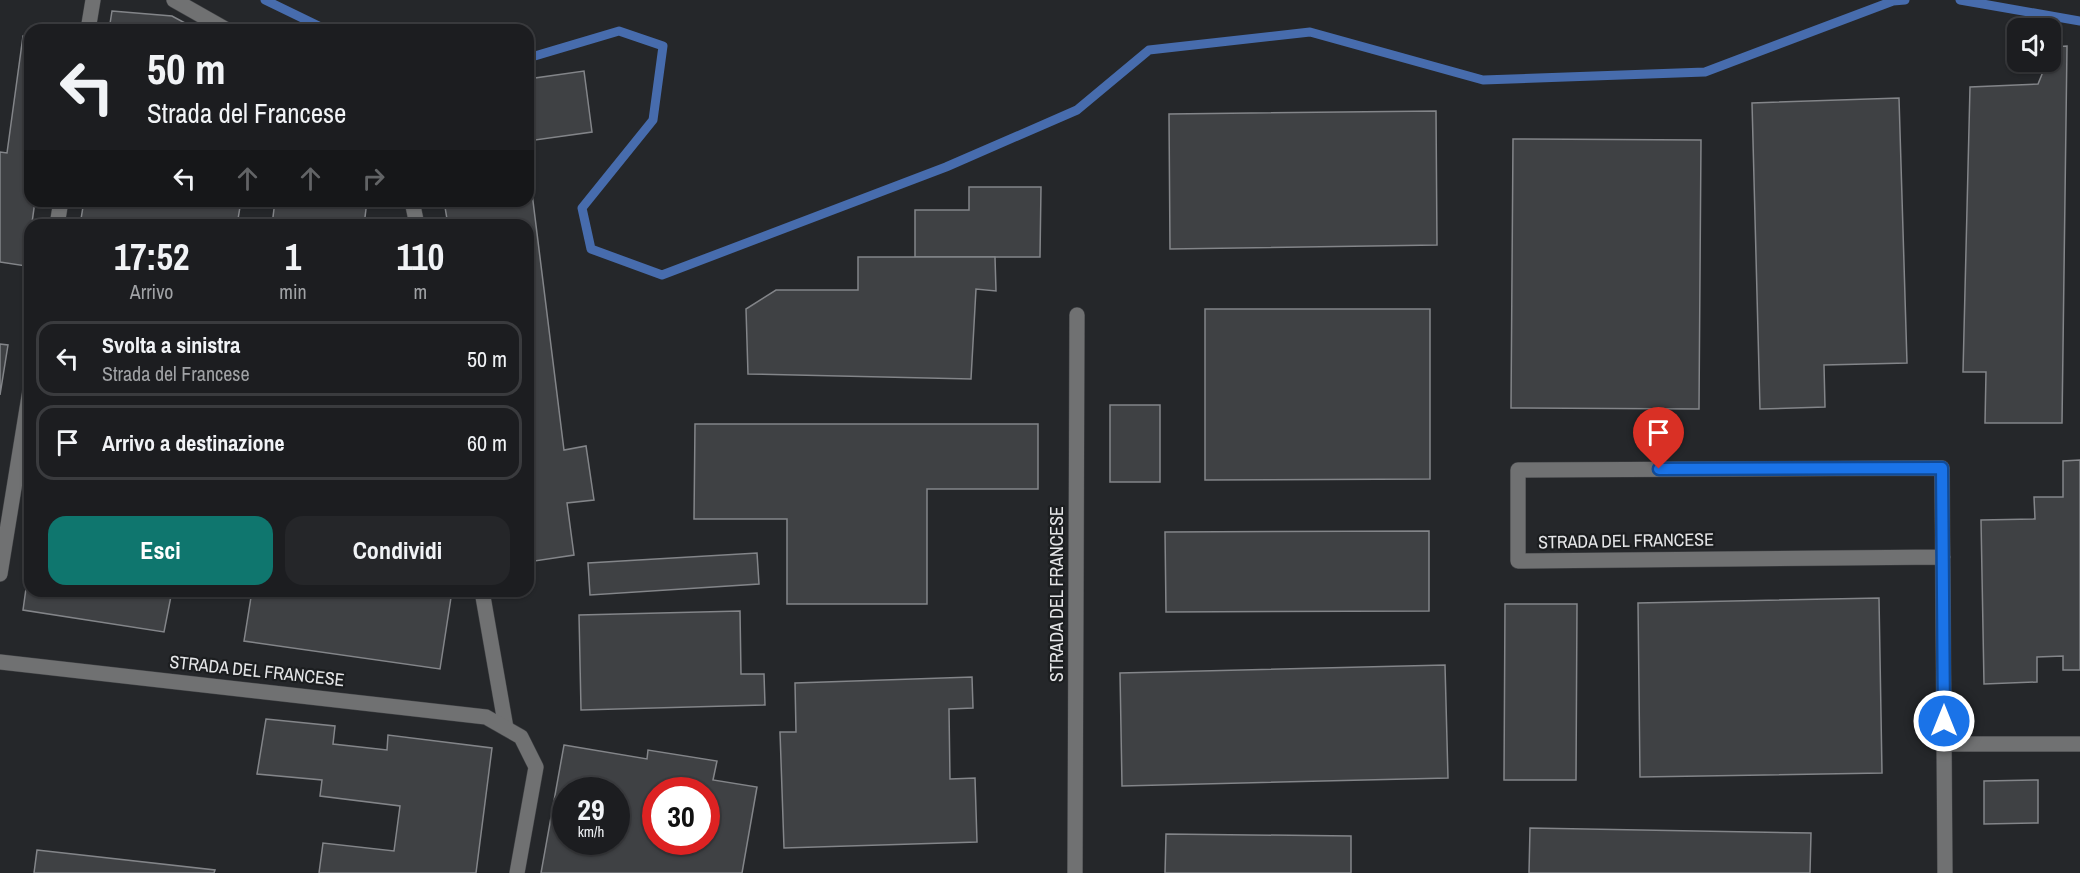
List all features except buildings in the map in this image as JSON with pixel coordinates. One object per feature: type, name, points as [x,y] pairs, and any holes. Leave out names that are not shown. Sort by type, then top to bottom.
[{"type":"street","points":[[89,24],[93,0]]},
{"type":"street","points":[[174,0],[216,24]]},
{"type":"street","name":"STRADA DEL FRANCESE","points":[[1075,873],[1077,315]]},
{"type":"street","points":[[0,574],[24,427]]},
{"type":"street","name":"STRADA DEL FRANCESE","points":[[1943,557],[1518,561],[1518,470],[1942,468],[1943,557],[1945,873]]},
{"type":"street","points":[[483,597],[506,728]]},
{"type":"street","name":"STRADA DEL FRANCESE","points":[[0,662],[486,717],[521,737],[536,768],[517,873]]},
{"type":"street","points":[[1944,744],[2080,744]]},
{"type":"waterway","points":[[265,0],[315,24]]},
{"type":"waterway","points":[[534,56],[619,31],[663,46],[653,120],[582,208],[591,249],[662,275],[946,167],[1077,110],[1149,50],[1310,32],[1483,80],[1705,72],[1893,1],[1905,0]]},
{"type":"waterway","points":[[1960,0],[2080,21]]},
{"type":"route","points":[[1659,469],[1942,468],[1944,721]]}]
